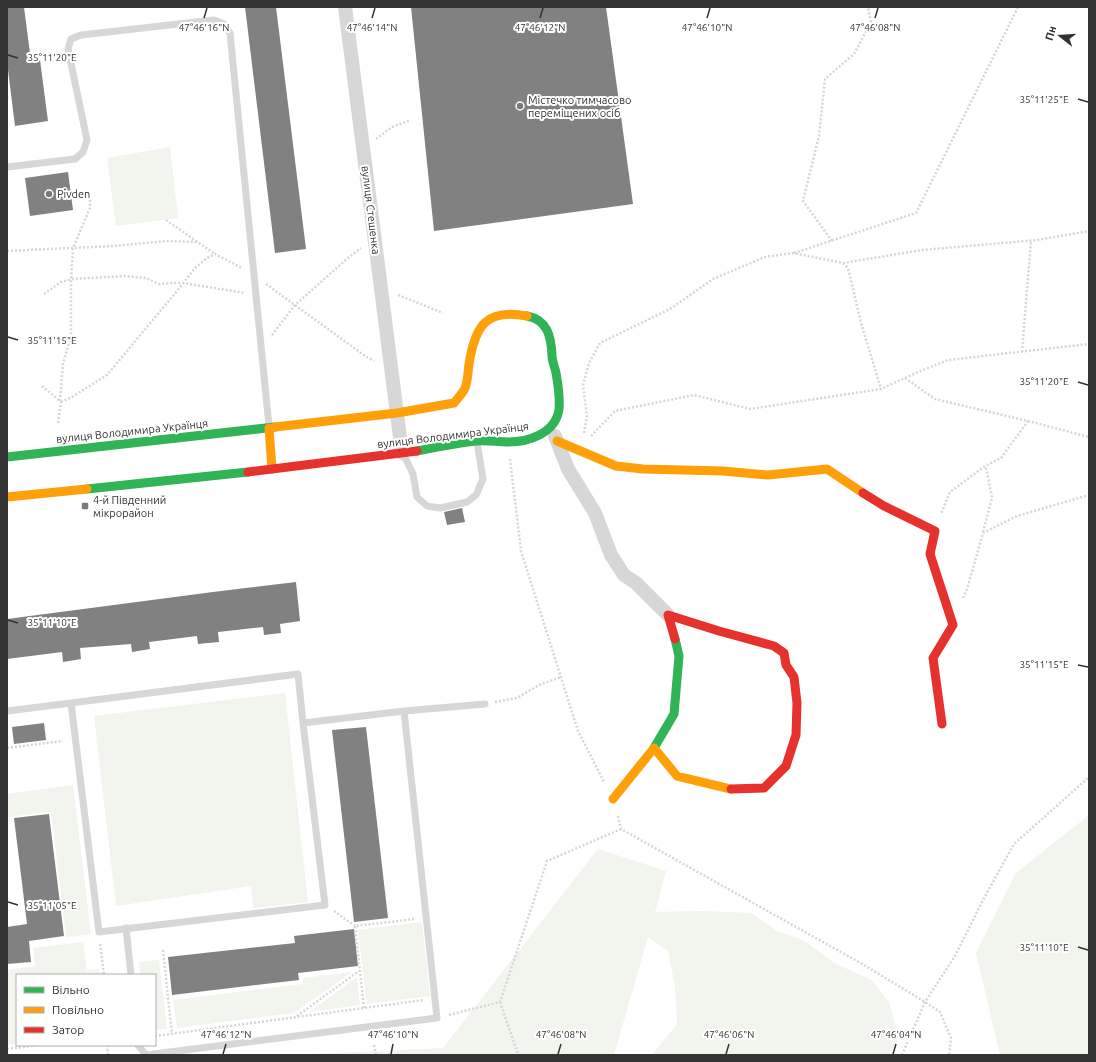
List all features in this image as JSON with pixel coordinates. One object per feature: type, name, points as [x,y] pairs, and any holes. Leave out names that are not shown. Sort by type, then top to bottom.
[{"type":"street","name":"вулиця Стешенка","points":[[345,7],[402,453]]},
{"type":"street","name":"вулиця Володимира Українця","points":[[7,457],[397,413],[454,403],[465,389],[471,351],[480,326],[494,316],[513,313],[534,317],[544,324],[551,340],[552,361],[556,372],[559,410],[552,427],[542,434],[528,440],[508,442],[492,440],[477,441],[402,453],[272,469],[7,497]]},
{"type":"street","points":[[552,427],[568,469],[595,513],[611,555],[624,575],[636,583],[668,615],[774,646],[784,653],[786,665],[794,677],[797,703],[796,735],[786,766],[764,788],[732,789],[677,776],[654,748]]},
{"type":"street","points":[[269,428],[272,469]]},
{"type":"street","points":[[557,442],[616,466],[643,469],[723,471],[768,475],[827,469],[884,506],[935,531],[930,554],[953,625],[933,658],[942,724]]},
{"type":"street","points":[[614,799],[654,748],[674,714],[679,656],[668,615]]},
{"type":"lane","points":[[7,167],[75,159],[83,152],[87,140],[68,49],[71,39],[81,35],[214,20],[224,24],[230,33],[269,428]]},
{"type":"lane","points":[[402,453],[413,474],[417,497],[427,506],[440,508],[467,502],[476,495],[483,479],[477,441]]},
{"type":"lane","points":[[7,711],[298,674],[325,905],[99,932],[71,703]]},
{"type":"lane","points":[[303,723],[404,711],[484,704]]},
{"type":"lane","points":[[139,1046],[146,1055],[437,1018],[404,711]]},
{"type":"lane","points":[[126,928],[131,974]]},
{"type":"path","points":[[832,241],[803,201],[819,136],[825,79],[854,54],[871,22],[868,7]]},
{"type":"path","points":[[577,450],[585,432],[587,417],[583,385],[589,363],[600,343],[670,308],[713,279],[765,257],[793,253],[916,213],[1018,7]]},
{"type":"path","points":[[364,152],[373,142],[392,128],[411,120]]},
{"type":"path","points":[[58,423],[63,364],[71,336],[73,248],[90,208],[90,196]]},
{"type":"path","points":[[166,220],[215,254],[254,275],[364,356],[391,371]]},
{"type":"path","points":[[793,253],[843,263],[922,250],[1031,241],[1089,231]]},
{"type":"path","points":[[261,350],[296,305],[349,257],[374,239]]},
{"type":"path","points":[[7,251],[167,241],[198,242]]},
{"type":"path","points":[[1022,352],[1031,241]]},
{"type":"path","points":[[60,401],[72,397],[107,375],[195,268],[207,258],[215,254]]},
{"type":"path","points":[[843,263],[848,268],[861,323],[881,390]]},
{"type":"path","points":[[44,294],[54,289],[61,282],[72,279],[125,276],[146,278],[159,284],[183,283],[256,295]]},
{"type":"path","points":[[381,288],[443,313]]},
{"type":"path","points":[[577,450],[615,411],[694,395],[750,409],[881,390],[904,378],[948,360],[1089,344]]},
{"type":"path","points":[[904,378],[935,399],[1089,437]]},
{"type":"path","points":[[42,386],[60,401]]},
{"type":"path","points":[[935,531],[950,492],[985,466],[1002,458],[1028,421]]},
{"type":"path","points":[[953,625],[968,589],[992,498],[985,466]]},
{"type":"path","points":[[983,533],[1017,516],[1089,494]]},
{"type":"path","points":[[484,704],[517,698],[539,685],[561,677]]},
{"type":"path","points":[[7,748],[76,739]]},
{"type":"path","points":[[902,1055],[925,1002],[955,956],[984,898],[1014,844],[1089,778]]},
{"type":"path","points":[[517,1055],[518,1054],[500,1002],[547,861],[621,828]]},
{"type":"path","points":[[325,905],[355,926],[426,917]]},
{"type":"path","points":[[355,926],[364,1008]]},
{"type":"path","points":[[99,932],[104,974]]},
{"type":"path","points":[[163,950],[172,1034]]},
{"type":"path","points":[[295,1018],[359,971]]},
{"type":"path","points":[[156,1036],[435,999]]},
{"type":"path","points":[[437,1018],[500,1002]]},
{"type":"path","points":[[925,1002],[940,1012],[951,1038],[949,1055]]},
{"type":"path","points":[[374,1045],[376,1055]]},
{"type":"path","points":[[7,1049],[30,1046]]},
{"type":"shaded area","points":[[170,147],[178,218],[116,226],[107,158]]},
{"type":"shaded area","points":[[285,693],[308,902],[253,908],[251,886],[116,906],[94,716]]},
{"type":"shaded area","points":[[73,785],[91,934],[66,937],[51,812],[7,817],[7,794]]},
{"type":"shaded area","points":[[1089,815],[1089,1055],[1000,1055],[976,953],[1016,873]]},
{"type":"shaded area","points":[[598,849],[666,871],[655,912],[704,911],[751,913],[777,931],[803,940],[836,964],[872,980],[889,1002],[899,1038],[889,1055],[652,1055],[677,1024],[675,986],[668,951],[648,937],[614,1055],[286,1055],[443,1048]]},
{"type":"shaded area","points":[[422,922],[430,996],[367,1004],[358,930]]},
{"type":"shaded area","points":[[83,942],[87,970],[99,969],[99,974],[16,974],[16,1044],[7,1045],[7,970],[35,966],[33,948]]},
{"type":"shaded area","points":[[159,960],[167,1029],[156,1030],[156,974],[140,974],[139,962]]},
{"type":"shaded area","points":[[352,972],[294,1013],[177,1028],[173,1000],[303,984],[303,978]]},
{"type":"shaded area","points":[[357,977],[360,1005],[309,1012]]},
{"type":"building","points":[[7,7],[24,7],[31,61],[40,60],[48,121],[15,126],[7,62]]},
{"type":"building","points":[[245,7],[276,7],[306,249],[275,253]]},
{"type":"building","name":"Містечко тимчасово переміщених осіб","points":[[411,7],[606,7],[633,204],[434,231]]},
{"type":"building","name":"Pivden","points":[[68,172],[73,210],[30,216],[25,178]]},
{"type":"building","points":[[462,508],[465,522],[447,525],[444,512]]},
{"type":"building","points":[[296,582],[300,621],[280,624],[281,633],[264,635],[263,627],[218,632],[219,642],[198,644],[197,636],[149,642],[150,649],[132,652],[131,644],[80,648],[81,659],[63,662],[62,652],[7,659],[7,619]]},
{"type":"building","points":[[44,723],[46,740],[14,744],[12,727]]},
{"type":"building","points":[[366,727],[388,918],[354,922],[332,730]]},
{"type":"building","points":[[49,814],[64,936],[29,941],[31,962],[7,964],[7,927],[27,924],[14,818]]},
{"type":"building","points":[[354,929],[358,966],[298,973],[299,980],[172,995],[168,957],[295,943],[294,936]]},
{"type":"traffic: fast","points":[[417,451],[477,441],[516,442],[533,438],[547,430],[553,424],[557,417],[559,400],[556,371],[552,360],[551,342],[544,325],[540,321],[527,316]]},
{"type":"traffic: fast","points":[[7,457],[275,427]]},
{"type":"traffic: fast","points":[[87,489],[248,472]]},
{"type":"traffic: fast","points":[[654,748],[674,714],[679,656],[675,639]]},
{"type":"traffic: slow","points":[[275,427],[397,413],[454,403],[465,388],[472,351],[479,330],[492,318],[501,315],[513,314],[527,316]]},
{"type":"traffic: slow","points":[[269,428],[272,469]]},
{"type":"traffic: slow","points":[[557,441],[616,466],[643,469],[723,471],[768,475],[827,469],[863,493]]},
{"type":"traffic: slow","points":[[7,497],[87,489]]},
{"type":"traffic: slow","points":[[613,799],[654,748],[677,776],[731,789]]},
{"type":"traffic: jam","points":[[248,472],[417,451]]},
{"type":"traffic: jam","points":[[863,493],[884,506],[935,531],[930,554],[953,625],[933,658],[942,724]]},
{"type":"traffic: jam","points":[[675,639],[668,615],[774,646],[784,653],[786,665],[794,677],[797,703],[796,735],[786,766],[764,788],[731,789]]},
{"type":"place","name":"Містечко тимчасово переміщених осіб","points":[[520,106]]},
{"type":"place","name":"Pivden","points":[[49,194]]},
{"type":"place","name":"4-й Південний мікрорайон","points":[[85,506]]}]
